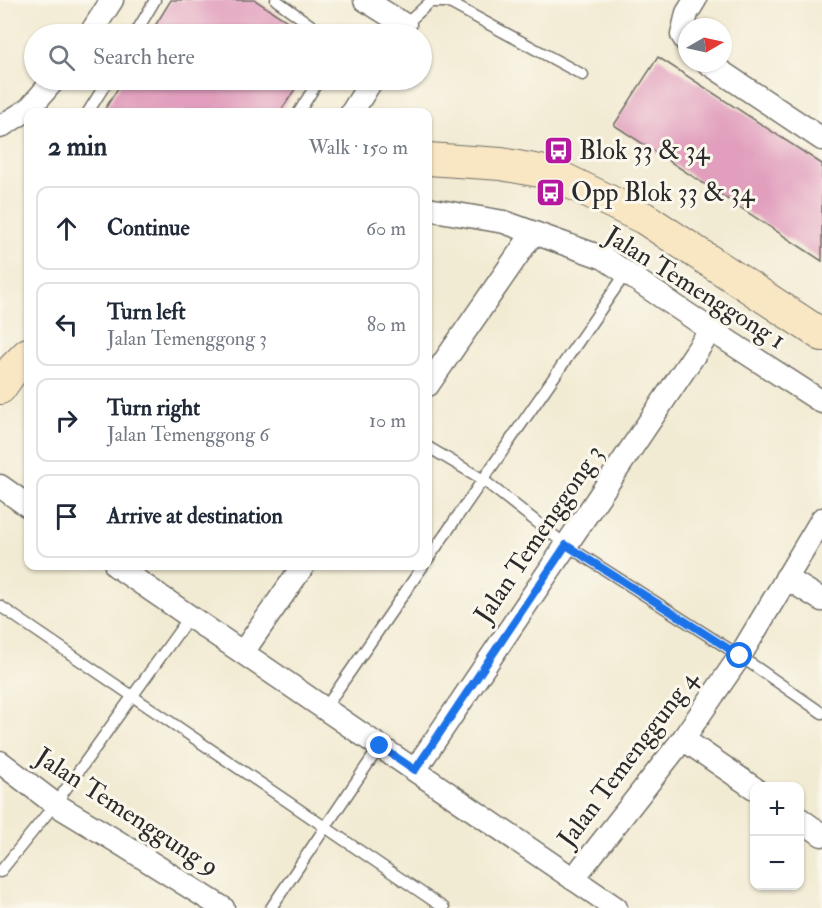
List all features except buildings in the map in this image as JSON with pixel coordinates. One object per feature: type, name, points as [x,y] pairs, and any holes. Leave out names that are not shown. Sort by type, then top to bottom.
[{"type":"street","points":[[96,24],[112,0]]},
{"type":"street","points":[[365,0],[394,24]]},
{"type":"street","points":[[686,18],[695,0]]},
{"type":"street","points":[[722,72],[822,139]]},
{"type":"street","points":[[30,108],[45,90]]},
{"type":"street","points":[[354,108],[366,90]]},
{"type":"street","points":[[0,127],[24,112]]},
{"type":"street","points":[[432,159],[501,164],[551,173],[644,218],[822,335]]},
{"type":"street","name":"Jalan Temenggong 1","points":[[432,210],[504,222],[604,258],[822,402]]},
{"type":"street","points":[[432,380],[533,233]]},
{"type":"street","name":"Jalan Temenggong 3","points":[[415,770],[711,330]]},
{"type":"street","points":[[0,486],[24,503]]},
{"type":"street","name":"Jalan Temenggung 4","points":[[573,879],[683,739],[740,656],[822,519]]},
{"type":"street","points":[[122,570],[616,908]]},
{"type":"street","points":[[243,652],[300,570]]},
{"type":"street","points":[[786,579],[822,600]]},
{"type":"street","points":[[683,739],[750,785]]},
{"type":"street","name":"Jalan Temenggung 9","points":[[0,762],[55,804],[223,908]]},
{"type":"street","points":[[804,822],[822,835]]},
{"type":"lane","points":[[141,24],[155,0]]},
{"type":"lane","points":[[276,0],[309,24]]},
{"type":"lane","points":[[407,24],[430,2],[448,2],[583,75]]},
{"type":"lane","points":[[90,108],[102,90]]},
{"type":"lane","points":[[302,108],[313,90]]},
{"type":"lane","points":[[432,553],[626,273]]},
{"type":"lane","points":[[432,449],[482,479],[566,545],[740,656],[822,713]]},
{"type":"lane","points":[[325,708],[420,570]]},
{"type":"lane","points":[[0,606],[444,908]]},
{"type":"lane","points":[[0,872],[55,804],[190,616]]},
{"type":"lane","points":[[271,908],[380,746]]},
{"type":"place","name":"Blok 33 & 34","points":[[558,151]]},
{"type":"place","name":"Opp Blok 33 & 34","points":[[550,193]]},
{"type":"route","points":[[380,746],[415,770],[566,545],[740,656]]}]
